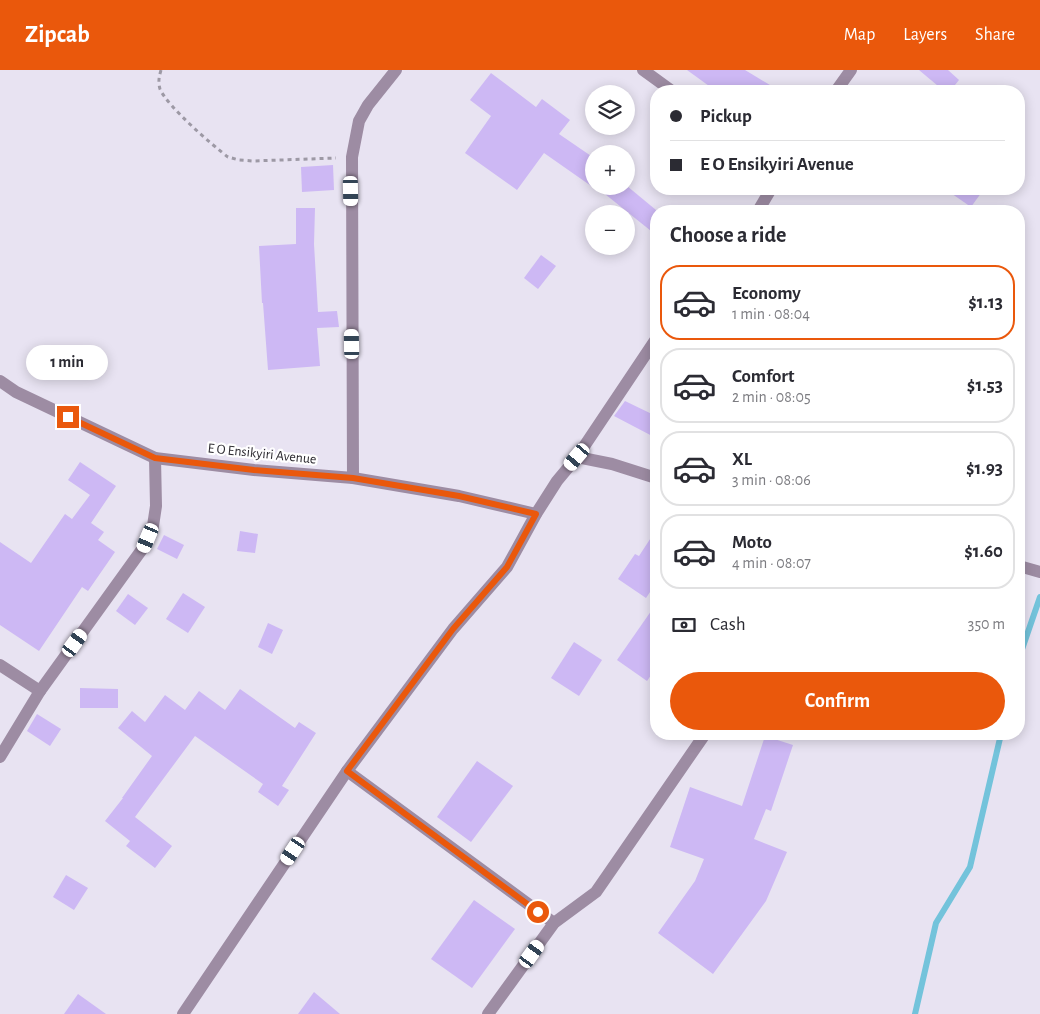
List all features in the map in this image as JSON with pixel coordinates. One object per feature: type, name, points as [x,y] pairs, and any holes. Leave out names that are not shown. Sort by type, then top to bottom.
[{"type":"street","points":[[353,478],[352,157],[359,121],[368,105],[396,70]]},
{"type":"street","points":[[643,70],[664,85]]},
{"type":"street","points":[[840,85],[851,70]]},
{"type":"street","points":[[183,1014],[347,771],[453,629],[507,567],[536,514],[557,481],[577,457],[650,348]]},
{"type":"street","name":"E O Ensikyiri Avenue","points":[[0,382],[16,392],[155,458],[254,470],[353,478],[459,496],[536,514]]},
{"type":"street","points":[[577,457],[612,464],[650,476]]},
{"type":"street","points":[[0,756],[40,691],[143,548],[153,526],[156,506],[155,458]]},
{"type":"street","points":[[0,665],[40,691]]},
{"type":"street","points":[[488,1014],[554,923],[596,892],[701,740]]},
{"type":"street","points":[[347,771],[554,923]]},
{"type":"path","points":[[161,70],[158,82],[161,91],[172,106],[228,157],[252,161],[352,157]]},
{"type":"building","points":[[687,70],[745,70],[770,85],[708,85]]},
{"type":"building","points":[[919,70],[948,70],[959,80],[955,85],[937,85]]},
{"type":"building","points":[[491,73],[536,107],[542,99],[570,120],[559,134],[585,152],[585,182],[544,153],[517,190],[465,153],[491,116],[470,100]]},
{"type":"building","points":[[333,165],[334,190],[302,192],[301,167]]},
{"type":"building","points":[[635,193],[650,205],[650,230],[635,218],[635,205],[619,205],[606,195],[635,195]]},
{"type":"building","points":[[954,195],[980,195],[972,205],[968,205]]},
{"type":"building","points":[[296,208],[315,208],[314,244],[318,312],[337,311],[339,327],[317,328],[320,366],[268,370],[259,246],[296,244]]},
{"type":"building","points":[[541,255],[556,266],[538,289],[524,278]]},
{"type":"building","points":[[625,401],[650,413],[650,435],[614,416]]},
{"type":"building","points":[[80,462],[116,486],[91,523],[104,532],[98,540],[115,552],[88,591],[82,587],[39,651],[0,625],[0,542],[31,563],[65,514],[72,519],[90,495],[68,480]]},
{"type":"building","points":[[240,531],[258,534],[255,553],[237,551]]},
{"type":"building","points":[[164,535],[184,545],[177,559],[157,549]]},
{"type":"building","points":[[650,539],[650,592],[646,598],[618,579],[635,554],[639,556]]},
{"type":"building","points":[[183,593],[205,607],[188,633],[166,619]]},
{"type":"building","points":[[128,594],[148,608],[135,625],[116,611]]},
{"type":"building","points":[[650,613],[650,677],[647,681],[617,660]]},
{"type":"building","points":[[268,623],[283,630],[272,654],[258,647]]},
{"type":"building","points":[[574,642],[602,660],[579,696],[551,678]]},
{"type":"building","points":[[80,688],[118,689],[118,708],[80,708]]},
{"type":"building","points":[[240,689],[295,728],[299,722],[316,733],[282,786],[289,790],[278,806],[258,792],[263,784],[195,736],[135,817],[172,846],[155,868],[126,846],[130,841],[105,821],[152,756],[118,728],[132,711],[145,722],[165,695],[185,710],[199,691],[225,710]]},
{"type":"building","points":[[37,714],[61,729],[50,746],[27,731]]},
{"type":"building","points":[[764,740],[777,740],[793,745],[771,811],[766,809],[754,839],[787,852],[766,901],[713,974],[658,933],[695,881],[704,859],[670,847],[690,787],[742,806]]},
{"type":"building","points":[[477,761],[513,786],[471,842],[437,817]]},
{"type":"building","points":[[66,875],[88,888],[74,910],[53,897]]},
{"type":"building","points":[[474,900],[515,929],[472,988],[431,959]]},
{"type":"building","points":[[314,992],[340,1014],[298,1014]]},
{"type":"building","points":[[78,994],[106,1014],[64,1014]]},
{"type":"waterway","points":[[1025,641],[1040,597]]},
{"type":"waterway","points":[[915,1014],[936,923],[970,867],[1000,740]]},
{"type":"route","points":[[68,417],[155,458],[254,470],[353,478],[459,496],[536,514],[507,567],[453,629],[347,771],[538,912]]}]
